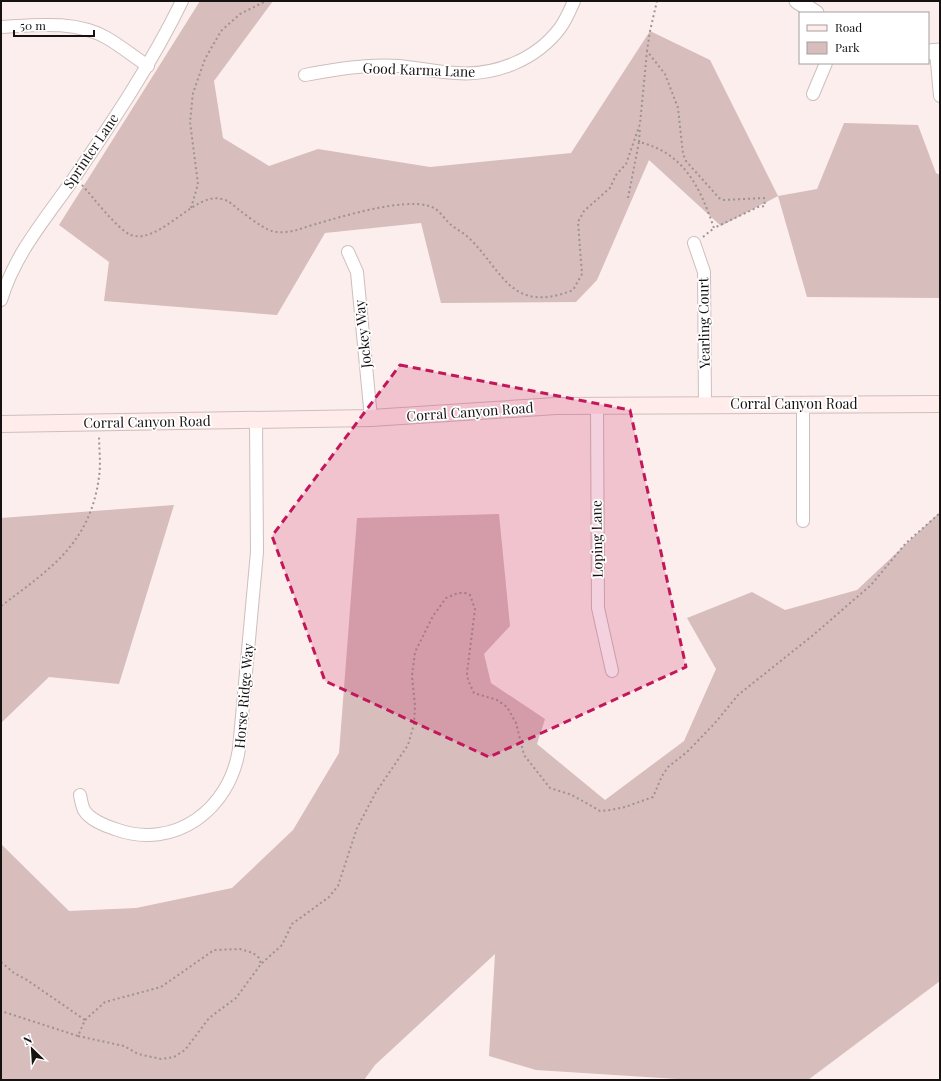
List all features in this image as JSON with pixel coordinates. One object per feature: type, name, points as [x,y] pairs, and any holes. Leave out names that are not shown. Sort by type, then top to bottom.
[{"type":"main road","name":"Corral Canyon Road","points":[[1,424],[371,418],[556,406],[705,404],[940,404]]},
{"type":"street","name":"Sprinter Lane","points":[[1,300],[8,279],[20,254],[74,177],[148,66],[182,1]]},
{"type":"street","name":"Good Karma Lane","points":[[305,75],[345,67],[397,66],[462,74],[496,70],[521,60],[543,46],[561,27],[574,1]]},
{"type":"street","points":[[797,1],[814,12]]},
{"type":"street","points":[[1,27],[52,24],[78,28],[106,38],[148,66]]},
{"type":"street","points":[[935,51],[940,96]]},
{"type":"street","points":[[813,94],[826,64]]},
{"type":"street","name":"Yearling Court","points":[[694,243],[704,272],[705,404]]},
{"type":"street","name":"Jockey Way","points":[[348,252],[357,272],[371,418]]},
{"type":"street","points":[[802,522],[803,404]]},
{"type":"street","name":"Loping Lane","points":[[597,406],[598,608],[612,672]]},
{"type":"street","name":"Horse Ridge Way","points":[[80,795],[84,811],[98,822],[108,827],[130,833],[153,834],[175,830],[200,818],[220,798],[231,780],[239,749],[257,552],[256,420]]},
{"type":"path","points":[[190,209],[198,184],[190,122],[193,93],[205,59],[221,31],[240,14],[266,1]]},
{"type":"path","points":[[628,198],[639,142],[650,31],[657,1]]},
{"type":"path","points":[[648,51],[668,79],[678,108],[683,154],[686,161],[719,198],[723,200],[764,198],[765,206],[758,207],[714,228],[694,243]]},
{"type":"path","points":[[74,177],[122,228],[130,234],[140,237],[152,234],[204,201],[219,198],[228,201],[272,231],[292,232],[315,224],[374,209],[412,204],[428,206],[435,209],[450,224],[469,238],[507,284],[522,294],[541,297],[563,294],[573,290],[582,274],[578,231],[580,217],[584,211],[610,188],[616,175],[626,164],[640,124]]},
{"type":"path","points":[[639,142],[664,152],[683,167],[694,180],[714,228]]},
{"type":"path","points":[[1,606],[44,573],[67,552],[84,528],[94,503],[100,476],[99,423]]},
{"type":"path","points":[[1,1011],[78,1036],[124,1046],[138,1054],[161,1059],[174,1057],[185,1050],[208,1018],[242,992],[262,964],[282,945],[292,924],[329,897],[338,886],[357,828],[376,792],[408,745],[414,724],[415,706],[412,676],[415,652],[433,616],[446,598],[458,593],[465,593],[470,595],[475,609],[467,673],[468,680],[474,693],[497,700],[507,707],[516,723],[524,755],[546,785],[572,795],[596,810],[611,810],[653,796],[668,767],[687,752],[715,723],[738,695],[812,636],[870,585],[906,543],[940,513]]},
{"type":"path","points":[[78,1036],[85,1020],[105,1002],[161,987],[214,950],[240,949],[253,953],[259,958],[262,964]]},
{"type":"path","points":[[1,962],[14,973],[27,980],[85,1020]]},
{"type":"highlighted area","points":[[400,365],[630,410],[686,667],[489,757],[325,681],[272,536]]},
{"type":"green space","points":[[200,1],[273,1],[214,81],[223,138],[269,166],[318,149],[430,167],[571,153],[650,31],[710,60],[778,196],[721,226],[649,160],[597,280],[576,302],[441,303],[421,223],[325,233],[277,315],[104,301],[109,262],[59,225]]},
{"type":"green space","points":[[844,123],[918,125],[936,173],[940,175],[940,298],[807,297],[778,196],[817,189]]},
{"type":"green space","points":[[174,505],[119,684],[49,677],[1,723],[1,518]]},
{"type":"green space","points":[[940,512],[940,981],[808,1080],[693,1080],[536,1070],[489,1056],[495,954],[375,1065],[364,1080],[1,1080],[1,844],[69,911],[136,908],[232,888],[293,830],[339,753],[357,518],[499,514],[510,626],[484,654],[491,683],[545,719],[537,744],[605,800],[684,741],[716,669],[687,618],[752,592],[785,610],[857,590]]}]
